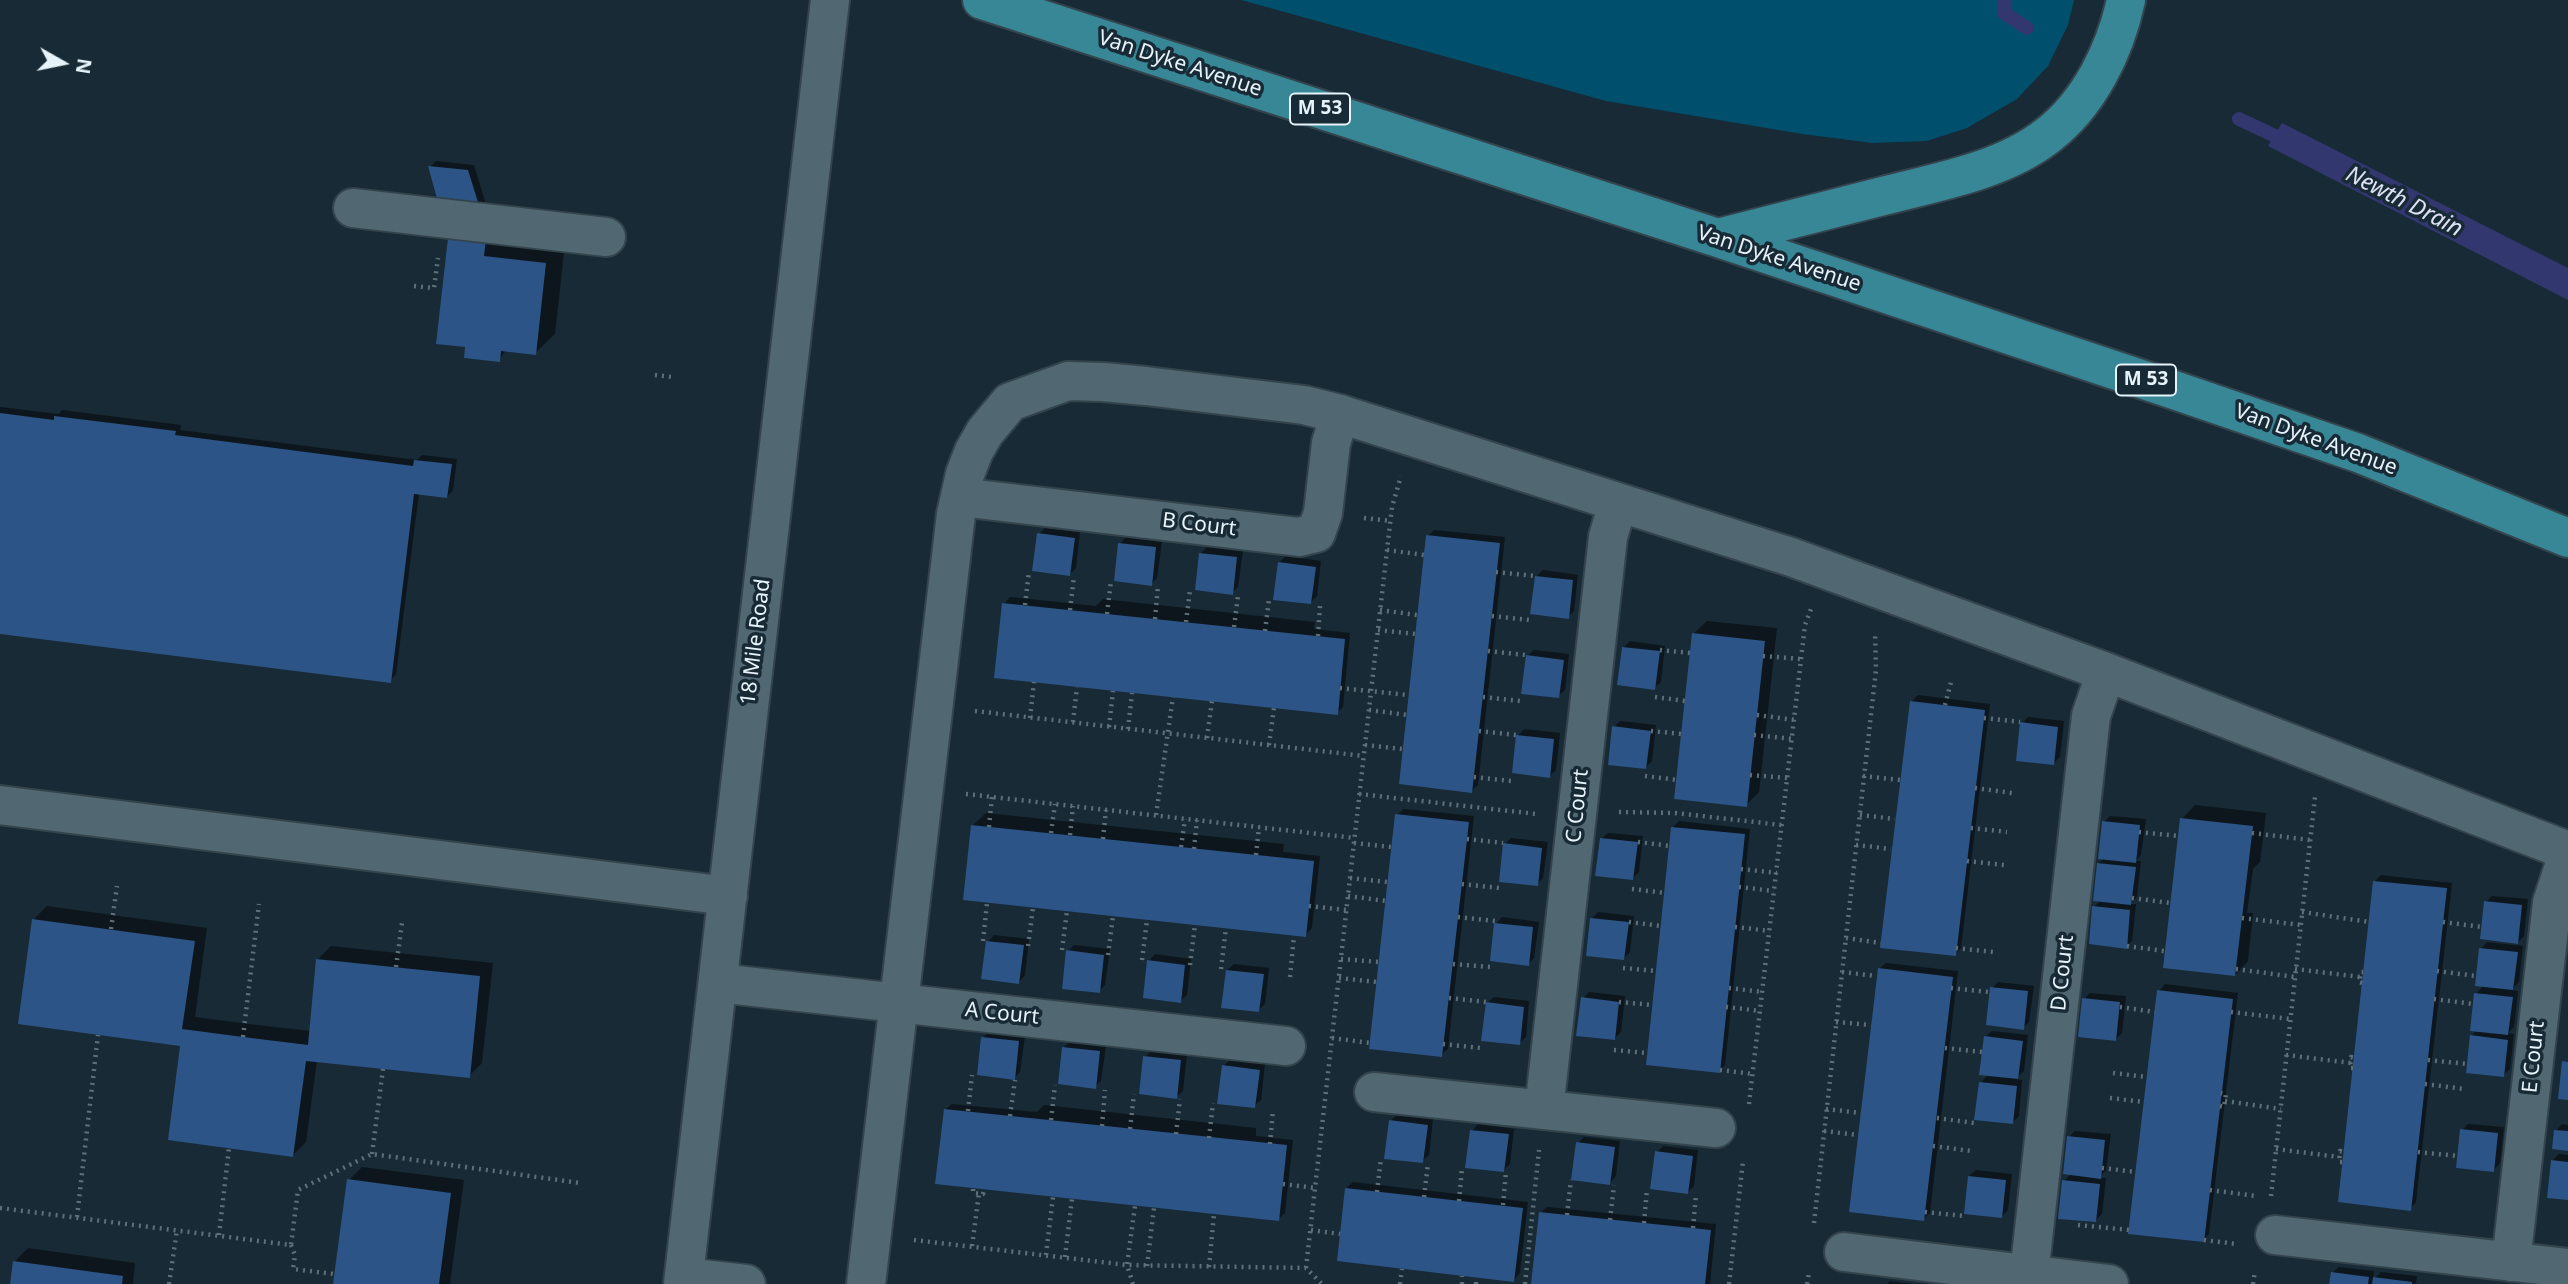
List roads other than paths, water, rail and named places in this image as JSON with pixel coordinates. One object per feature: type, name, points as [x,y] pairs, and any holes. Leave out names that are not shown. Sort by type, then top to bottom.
[{"type":"main road","name":"Van Dyke Avenue","points":[[982,0],[1718,238],[2358,453],[2568,538]]},
{"type":"main road","points":[[1718,238],[1952,178],[2015,155],[2047,136],[2069,115],[2094,82],[2113,44],[2126,0]]},
{"type":"street","name":"18 Mile Road","points":[[683,1280],[830,0]]},
{"type":"street","points":[[353,208],[606,237]]},
{"type":"street","points":[[866,1284],[960,496],[974,451],[985,432],[1010,402],[1068,382],[1103,382],[1265,400],[1304,405],[1340,414],[1791,556],[2105,672],[2568,853]]},
{"type":"street","name":"B Court","points":[[960,496],[1299,537],[1317,533],[1331,443],[1340,414]]},
{"type":"street","name":"C Court","points":[[1542,1126],[1608,537],[1618,503]]},
{"type":"street","name":"D Court","points":[[2029,1275],[2091,716],[2105,672]]},
{"type":"street","points":[[0,805],[728,896]]},
{"type":"street","name":"E Court","points":[[2511,1262],[2552,903],[2568,853]]},
{"type":"street","name":"A Court","points":[[718,983],[1302,1054]]},
{"type":"street","points":[[1374,1091],[1542,1126],[1736,1131]]},
{"type":"street","points":[[2265,1247],[2568,1268]]},
{"type":"street","points":[[1827,1258],[2109,1284]]},
{"type":"street","points":[[683,1280],[746,1284]]},
{"type":"water","points":[[2282,123],[2568,268],[2568,300],[2268,146]]},
{"type":"waterway","name":"Newth Drain","points":[[2004,0],[2004,13],[2027,28]]},
{"type":"waterway","name":"Newth Drain","points":[[2239,119],[2292,144]]}]
